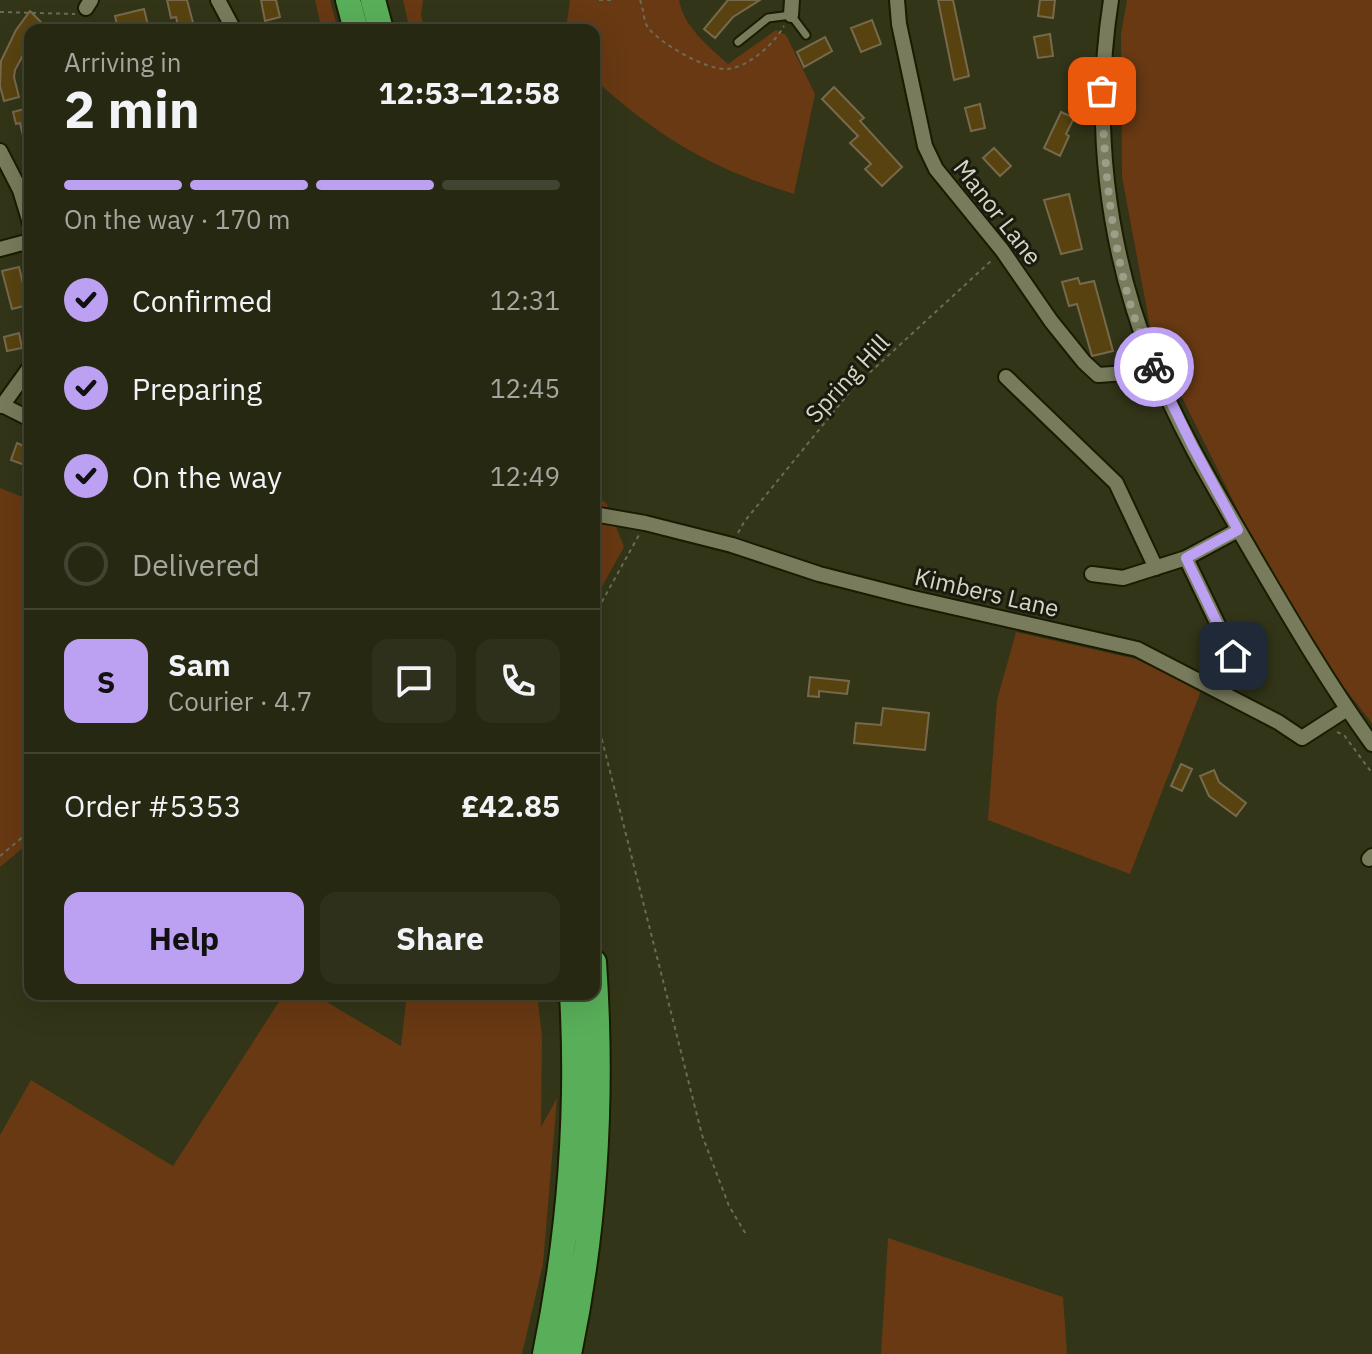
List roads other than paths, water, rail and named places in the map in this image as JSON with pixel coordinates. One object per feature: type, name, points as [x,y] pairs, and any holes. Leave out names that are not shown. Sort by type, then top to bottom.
[{"type":"highway","points":[[348,0],[354,24]]},
{"type":"highway","points":[[373,0],[379,24]]},
{"type":"highway","points":[[385,0],[387,24]]},
{"type":"highway","points":[[545,1354],[569,1190],[574,1083],[572,1000]]},
{"type":"highway","points":[[569,1354],[585,1262],[595,1165],[598,1056],[596,1000]]},
{"type":"street","points":[[218,0],[231,24]]},
{"type":"street","name":"Manor Lane","points":[[897,0],[899,24],[925,146],[936,169],[1002,250],[1051,321],[1098,375],[1127,373],[1151,361]]},
{"type":"street","points":[[1111,0],[1102,91],[1108,200],[1127,286],[1151,361],[1238,530],[1347,709],[1372,744]]},
{"type":"street","points":[[0,151],[24,187]]},
{"type":"street","points":[[0,249],[24,243]]},
{"type":"street","points":[[24,375],[1,405],[24,416]]},
{"type":"street","points":[[1006,377],[1116,483],[1156,568]]},
{"type":"street","name":"Kimbers Lane","points":[[600,515],[732,545],[849,582],[1137,649],[1278,722],[1302,738],[1347,709]]},
{"type":"street","points":[[1092,574],[1123,578],[1186,558],[1238,530]]},
{"type":"street","points":[[1186,558],[1233,656]]},
{"type":"street","points":[[1216,666],[1252,645]]},
{"type":"lane","points":[[738,42],[768,18],[792,8],[806,35]]}]
